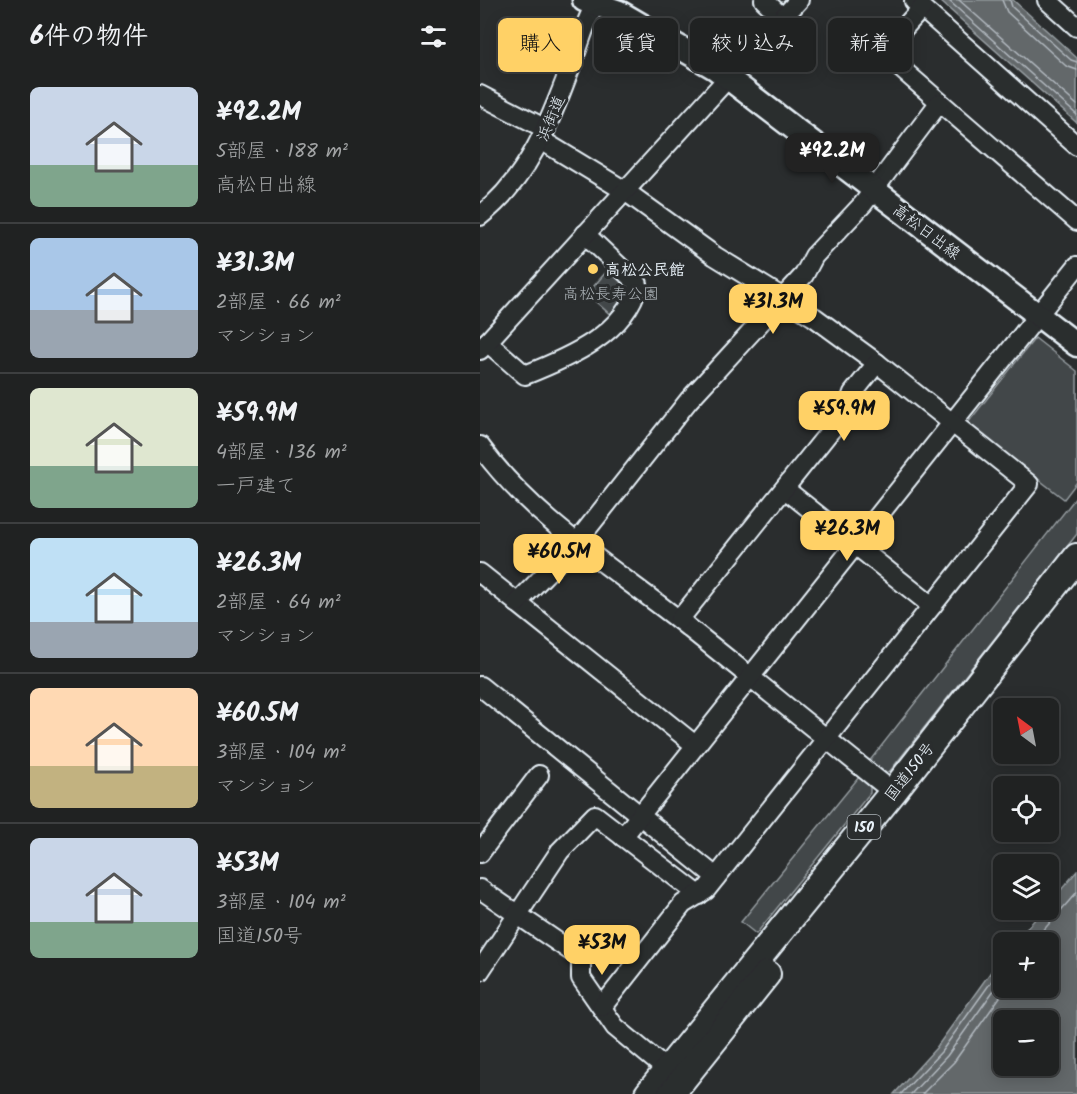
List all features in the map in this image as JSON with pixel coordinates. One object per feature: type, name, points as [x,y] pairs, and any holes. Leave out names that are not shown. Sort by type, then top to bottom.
[{"type":"highway","name":"国道150号","points":[[669,1082],[1077,557]]},
{"type":"highway","name":"国道150号","points":[[648,1094],[669,1082],[1077,585]]},
{"type":"main road","name":"高松日出線","points":[[592,1],[619,12],[657,33],[728,78],[1077,345]]},
{"type":"street","points":[[764,0],[783,18],[799,0]]},
{"type":"street","points":[[1047,0],[1077,27]]},
{"type":"street","name":"浜街道","points":[[480,216],[508,192],[531,160],[543,134],[592,1]]},
{"type":"street","points":[[1077,147],[917,4],[882,52],[1077,222]]},
{"type":"street","points":[[585,234],[638,284],[635,297],[603,337],[565,359],[525,375],[484,346],[585,234],[734,72]]},
{"type":"street","points":[[480,95],[543,134],[715,256],[858,346],[1029,484],[716,877],[699,895],[683,904],[602,1007]]},
{"type":"street","points":[[517,603],[576,543],[689,400],[804,275],[814,256],[873,190],[939,103]]},
{"type":"street","points":[[623,837],[1077,266]]},
{"type":"street","points":[[679,620],[847,411],[853,393],[877,363]]},
{"type":"street","points":[[480,446],[513,487],[576,543],[679,620],[893,792]]},
{"type":"street","points":[[785,489],[932,606]]},
{"type":"street","points":[[482,577],[695,746]]},
{"type":"street","points":[[480,687],[716,877]]},
{"type":"street","points":[[480,853],[539,775]]},
{"type":"street","points":[[480,971],[560,851],[595,815],[699,895]]},
{"type":"street","points":[[480,889],[581,958],[581,978],[615,1027],[669,1082]]},
{"type":"green space","name":"高松長寿公園","points":[[613,264],[632,284],[613,317],[587,294]]},
{"type":"green space","points":[[1035,338],[1077,371],[1077,482],[1064,499],[967,424]]},
{"type":"green space","points":[[1077,496],[1077,534],[890,771],[884,773],[868,763]]},
{"type":"green space","points":[[859,777],[870,787],[870,793],[756,934],[741,922]]},
{"type":"water","points":[[939,0],[1013,0],[1077,58],[1077,123]]},
{"type":"water","points":[[1077,871],[1077,1094],[894,1094],[936,1048],[993,969],[993,998],[1059,998],[1059,932],[1024,932],[1034,920],[1059,920],[1059,892]]},
{"type":"place","name":"高松公民館","points":[[593,269]]}]
